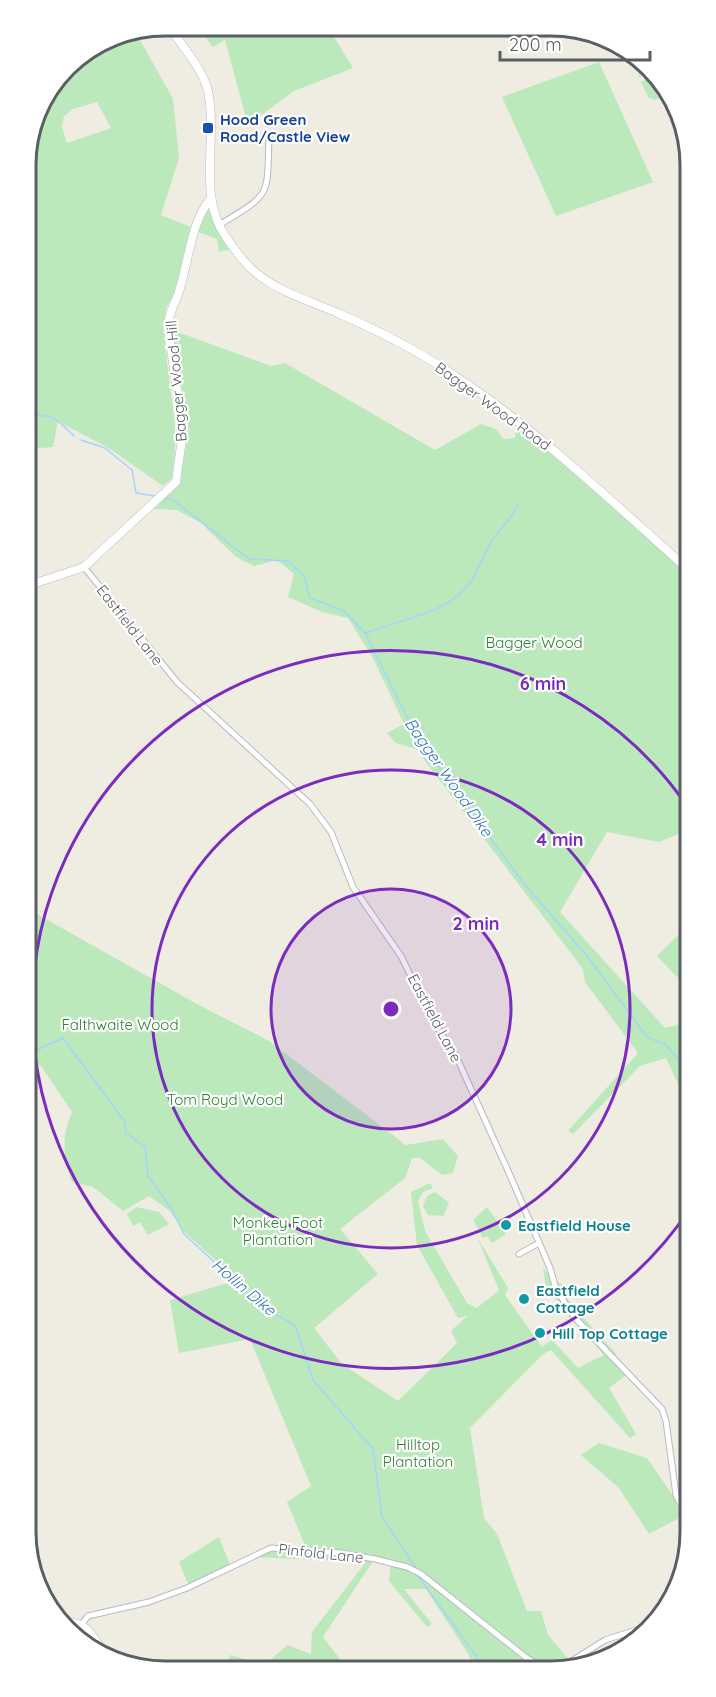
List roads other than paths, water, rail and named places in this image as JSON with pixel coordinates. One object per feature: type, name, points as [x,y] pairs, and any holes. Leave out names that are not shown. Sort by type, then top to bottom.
[{"type":"street","points":[[176,36],[201,72],[208,93],[212,146],[211,198],[219,225],[262,197],[267,179],[269,136]]},
{"type":"street","name":"Bagger Wood Hill","points":[[84,567],[176,482],[183,439],[168,315],[179,293],[197,224],[211,198]]},
{"type":"street","name":"Bagger Wood Road","points":[[219,225],[258,275],[377,330],[434,363],[535,435],[680,562]]},
{"type":"street","points":[[36,583],[84,567]]},
{"type":"street","name":"Eastfield Lane","points":[[84,567],[171,675],[310,804],[331,832],[353,887],[401,956],[430,1016],[457,1058],[539,1243],[556,1289],[574,1317],[662,1409],[666,1420],[676,1495],[680,1503]]},
{"type":"street","points":[[519,1254],[539,1243]]},
{"type":"street","name":"Pinfold Lane","points":[[81,1624],[88,1616],[149,1602],[222,1573],[272,1548],[341,1553],[375,1559],[418,1573],[532,1661]]},
{"type":"street","points":[[75,1624],[81,1624],[97,1641]]},
{"type":"street","points":[[575,1659],[605,1640],[633,1631]]},
{"type":"waterway","name":"Bagger Wood Dike","points":[[36,415],[54,418],[74,436]]},
{"type":"waterway","name":"Bagger Wood Dike","points":[[81,440],[105,448],[132,470],[136,493],[155,496]]},
{"type":"waterway","name":"Bagger Wood Dike","points":[[163,498],[172,499],[249,559],[288,561],[304,576],[310,598],[344,611],[365,633],[414,731],[455,790],[525,885],[588,957],[647,1037],[666,1045],[680,1061]]},
{"type":"waterway","points":[[366,633],[438,608],[463,591],[472,580],[491,542],[518,505]]},
{"type":"waterway","name":"Hollin Dike","points":[[36,1049],[63,1038],[125,1122],[126,1133],[145,1147],[148,1176],[171,1208],[184,1234],[265,1309],[295,1325],[313,1380],[373,1449],[382,1517],[418,1571]]},
{"type":"waterway","name":"Hollin Dike","points":[[418,1576],[480,1661]]},
{"type":"place","name":"Hood Green Road/Castle View","points":[[208,128]]},
{"type":"place","name":"Eastfield House","points":[[506,1225]]},
{"type":"place","name":"Eastfield Cottage","points":[[524,1299]]},
{"type":"place","name":"Hill Top Cottage","points":[[540,1333]]},
{"type":"park label","name":"Bagger Wood","points":[[534,642]]},
{"type":"park label","name":"Falthwaite Wood","points":[[120,1024]]},
{"type":"park label","name":"Tom Royd Wood","points":[[225,1099]]},
{"type":"park label","name":"Monkey Foot Plantation","points":[[278,1230]]},
{"type":"park label","name":"Hilltop Plantation","points":[[418,1452]]}]
